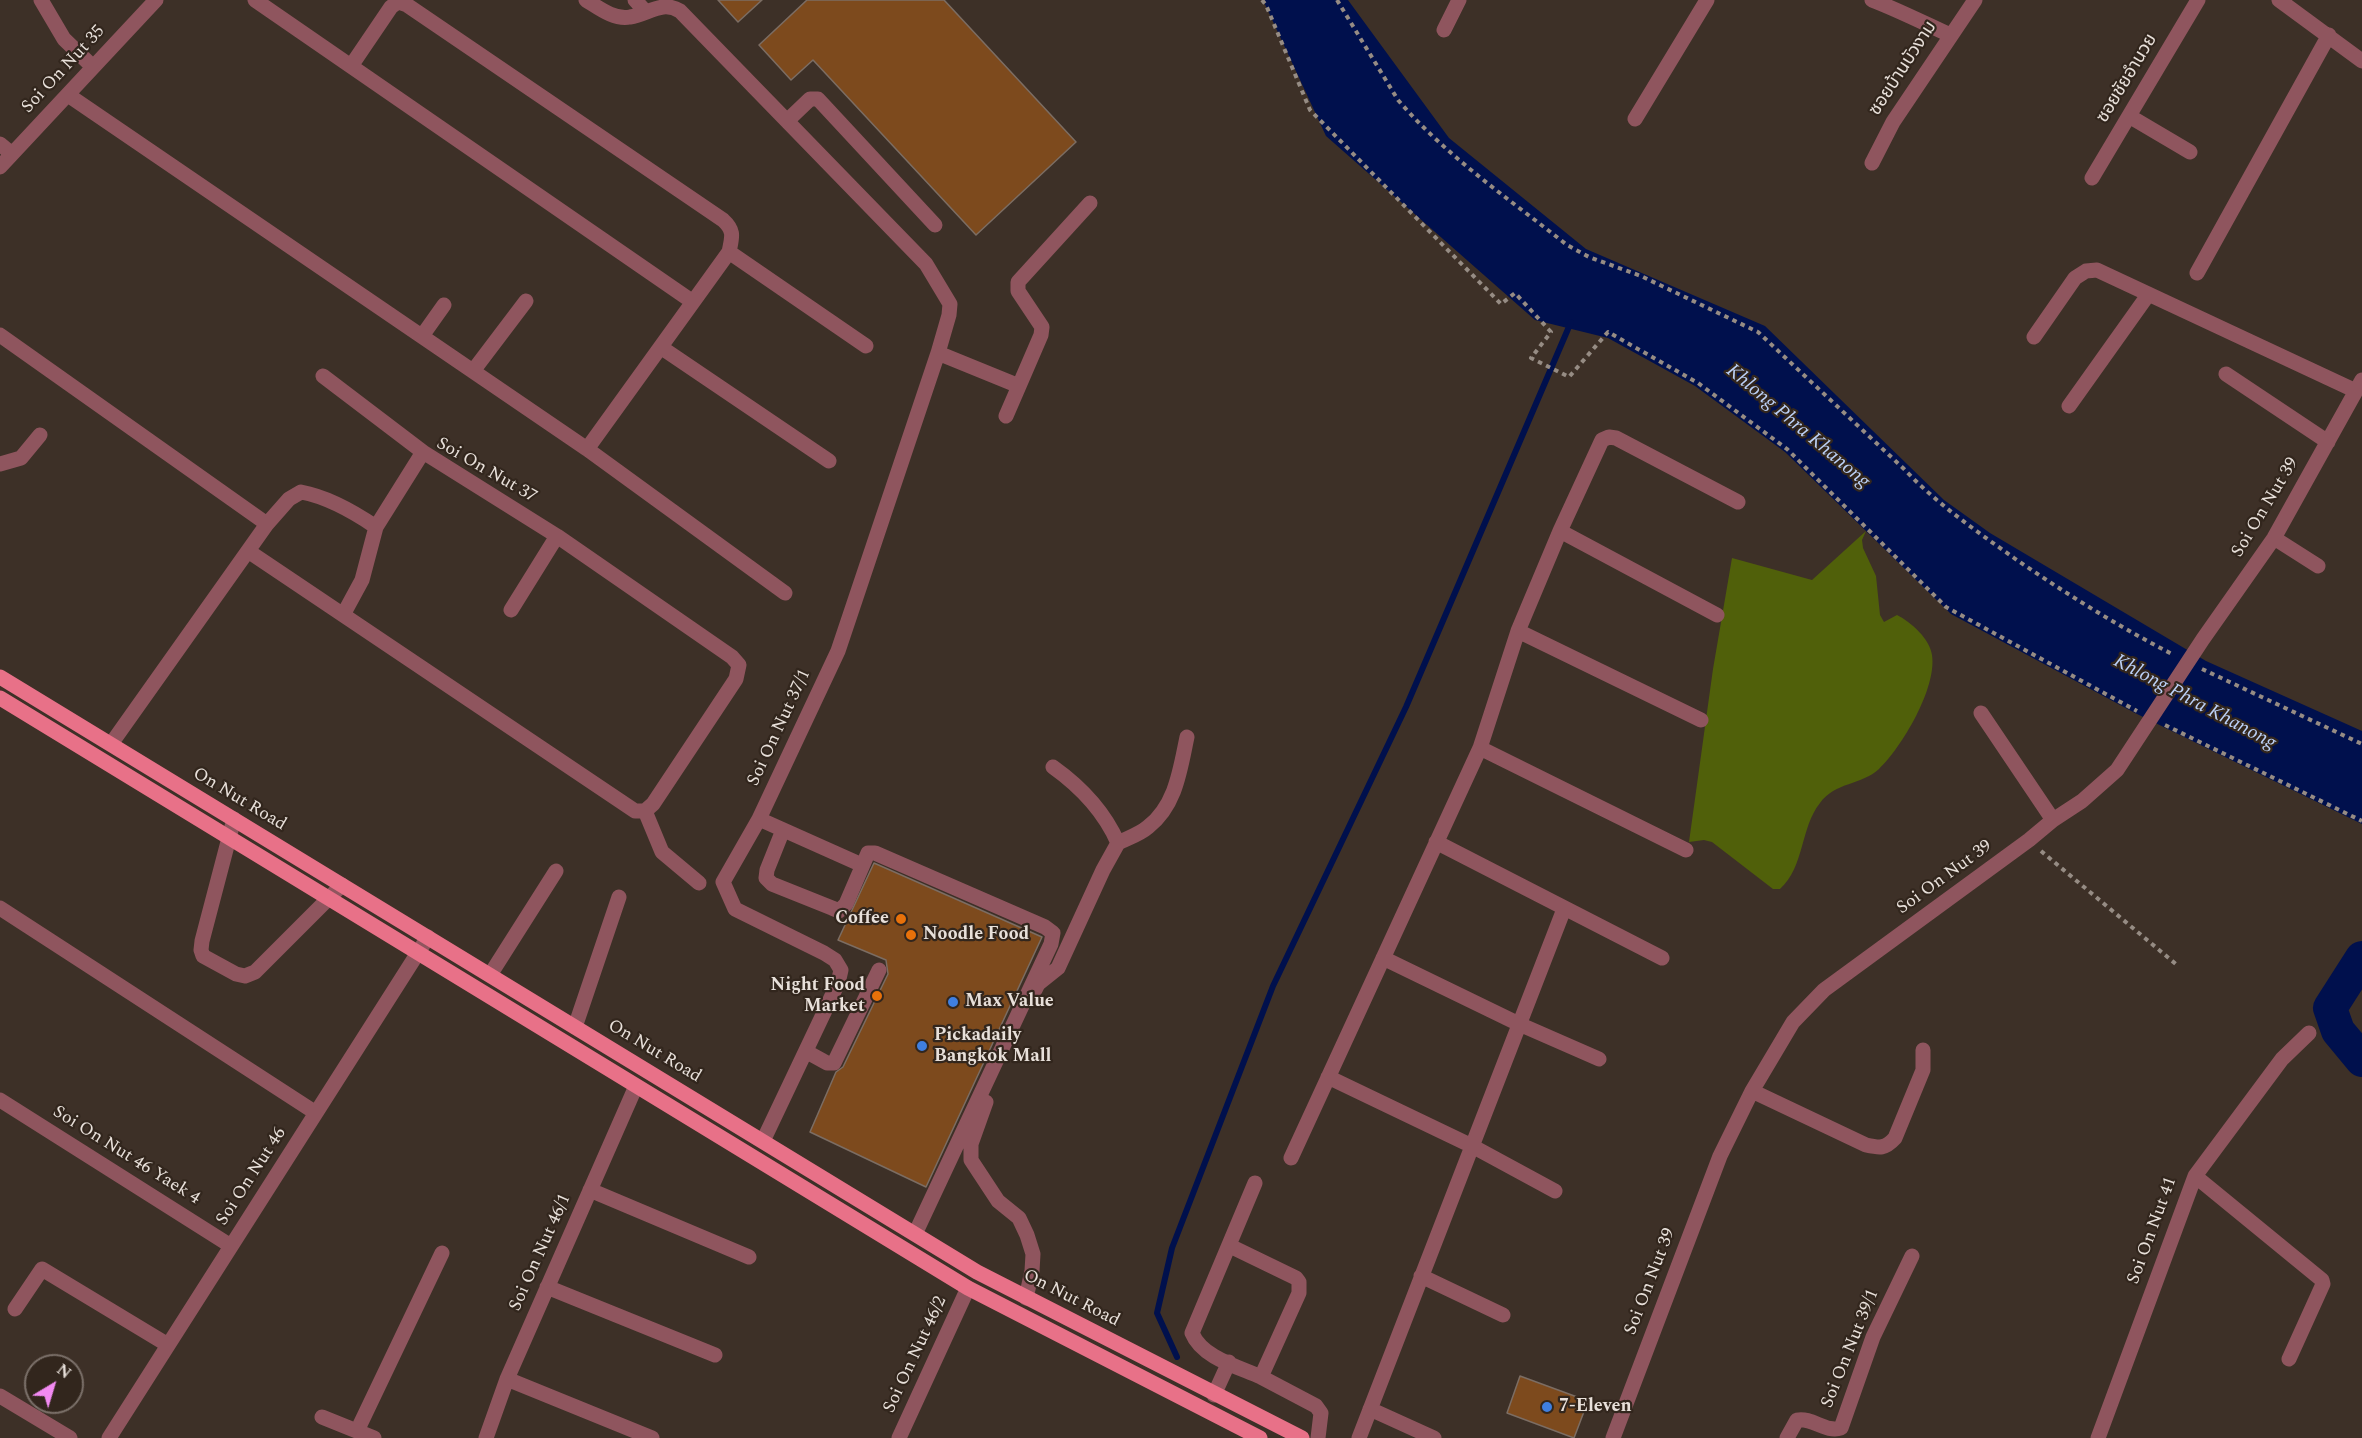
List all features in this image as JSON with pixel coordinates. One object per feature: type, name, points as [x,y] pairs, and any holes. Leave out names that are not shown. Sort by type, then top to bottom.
[{"type":"main road","name":"On Nut Road","points":[[0,676],[977,1272],[1302,1438]]},
{"type":"main road","name":"On Nut Road","points":[[0,699],[969,1288],[1260,1438]]},
{"type":"main road","points":[[636,1086],[645,1070]]},
{"type":"main road","points":[[969,1288],[977,1272]]},
{"type":"street","points":[[41,0],[63,39],[93,67]]},
{"type":"street","name":"Soi On Nut 35","points":[[0,167],[6,149],[68,95],[156,0]]},
{"type":"street","points":[[255,0],[693,302]]},
{"type":"street","name":"Soi On Nut 37/1","points":[[586,0],[613,16],[629,18],[663,5],[680,10],[926,264],[950,304],[938,353],[837,651],[759,819],[723,882],[735,909],[824,953],[835,960],[842,970],[807,1052],[763,1141]]},
{"type":"street","points":[[635,0],[646,12]]},
{"type":"street","points":[[1444,30],[1459,0]]},
{"type":"street","points":[[1635,120],[1707,0]]},
{"type":"street","points":[[1872,0],[1893,7],[1909,17],[1950,35]]},
{"type":"street","name":"ซอยบ้านบัวงาม","points":[[1872,163],[1884,135],[1975,0]]},
{"type":"street","name":"ซอยชัยอำนวย","points":[[2092,178],[2198,0]]},
{"type":"street","points":[[2279,0],[2362,61]]},
{"type":"street","points":[[351,66],[391,7],[398,2],[407,4],[730,226],[732,236],[729,252],[587,449]]},
{"type":"street","points":[[2197,273],[2329,35]]},
{"type":"street","points":[[68,95],[587,449],[785,593]]},
{"type":"street","points":[[788,120],[810,99],[818,99],[935,225]]},
{"type":"street","points":[[2129,116],[2190,152]]},
{"type":"street","points":[[1006,416],[1041,335],[1042,327],[1018,291],[1017,282],[1090,204]]},
{"type":"street","points":[[729,252],[866,346]]},
{"type":"street","points":[[2034,337],[2075,278],[2086,271],[2097,270],[2148,295],[2359,386]]},
{"type":"street","points":[[2069,406],[2148,295]]},
{"type":"street","points":[[473,371],[526,301]]},
{"type":"street","points":[[422,336],[444,305]]},
{"type":"street","points":[[0,335],[267,525]]},
{"type":"street","points":[[662,348],[829,461]]},
{"type":"street","points":[[938,353],[1018,386]]},
{"type":"street","points":[[2226,374],[2328,442]]},
{"type":"street","points":[[323,376],[423,452]]},
{"type":"street","name":"Soi On Nut 39","points":[[1613,1438],[1720,1156],[1752,1091],[1793,1022],[1824,990],[2053,820],[2082,801],[2117,770],[2203,639],[2274,538],[2359,386]]},
{"type":"street","points":[[0,464],[14,462],[21,458],[40,435]]},
{"type":"street","points":[[1291,1158],[1480,748],[1518,631],[1560,531],[1602,440],[1609,437],[1616,438],[1738,502]]},
{"type":"street","name":"Soi On Nut 37","points":[[343,615],[362,580],[376,527],[423,452],[557,536],[732,657],[739,665],[736,679],[653,804],[645,811]]},
{"type":"street","points":[[111,744],[248,551],[289,499],[301,492],[311,494],[356,514],[376,527]]},
{"type":"street","points":[[1560,531],[1717,615]]},
{"type":"street","points":[[511,610],[557,536]]},
{"type":"street","points":[[2274,538],[2318,566]]},
{"type":"street","points":[[248,551],[635,811],[645,811],[662,852],[699,883]]},
{"type":"street","points":[[1518,631],[1701,720]]},
{"type":"street","points":[[1981,712],[2053,820]]},
{"type":"street","points":[[1026,1298],[1033,1254],[1027,1235],[1019,1218],[998,1202],[979,1176],[971,1160],[971,1144],[1024,1008],[1038,984],[1058,968],[1103,870],[1118,843],[1147,828],[1168,804],[1177,787],[1187,737]]},
{"type":"street","points":[[1480,748],[1686,850]]},
{"type":"street","points":[[1053,767],[1075,783],[1107,818],[1118,843]]},
{"type":"street","points":[[234,819],[202,941],[203,956],[236,974],[244,976],[255,972],[342,885]]},
{"type":"street","points":[[759,819],[862,866]]},
{"type":"street","points":[[783,830],[766,878],[771,884],[839,911],[846,904],[868,852],[875,853],[1045,927],[1053,933],[1051,944],[915,1234]]},
{"type":"street","points":[[1436,842],[1662,958]]},
{"type":"street","points":[[490,975],[556,871]]},
{"type":"street","points":[[575,1027],[619,897]]},
{"type":"street","points":[[0,908],[316,1113]]},
{"type":"street","points":[[1359,1438],[1564,909]]},
{"type":"street","name":"Soi On Nut 46","points":[[109,1438],[428,937]]},
{"type":"street","points":[[1383,958],[1519,1024],[1599,1059]]},
{"type":"street","points":[[807,1052],[827,1063],[834,1063],[879,970]]},
{"type":"street","name":"Soi On Nut 41","points":[[2098,1438],[2195,1176],[2282,1059],[2309,1033]]},
{"type":"street","points":[[1752,1091],[1866,1145],[1881,1148],[1888,1146],[1895,1138],[1923,1070],[1923,1050]]},
{"type":"street","points":[[1328,1077],[1472,1146],[1555,1191]]},
{"type":"street","name":"Soi On Nut 46/1","points":[[486,1438],[507,1379],[636,1086]]},
{"type":"street","name":"Soi On Nut 46 Yaek 4","points":[[0,1100],[231,1246]]},
{"type":"street","points":[[2195,1176],[2322,1280],[2323,1284],[2289,1359]]},
{"type":"street","points":[[1255,1183],[1192,1333],[1195,1341],[1203,1350],[1316,1406],[1321,1413],[1318,1438]]},
{"type":"street","points":[[590,1190],[749,1257]]},
{"type":"street","points":[[1230,1246],[1296,1278],[1299,1282],[1299,1293],[1261,1377]]},
{"type":"street","points":[[357,1431],[442,1253]]},
{"type":"street","name":"Soi On Nut 39/1","points":[[1787,1438],[1797,1420],[1804,1418],[1835,1430],[1841,1428],[1873,1337],[1912,1256]]},
{"type":"street","points":[[15,1309],[42,1269],[168,1345]]},
{"type":"street","points":[[1421,1276],[1503,1315]]},
{"type":"street","points":[[547,1287],[715,1355]]},
{"type":"street","name":"Soi On Nut 46/2","points":[[904,1436],[969,1288]]},
{"type":"street","points":[[1214,1395],[1229,1362]]},
{"type":"street","points":[[507,1379],[652,1438]]},
{"type":"street","points":[[0,1396],[70,1438]]},
{"type":"street","points":[[1370,1408],[1434,1438]]},
{"type":"street","points":[[322,1418],[374,1438]]},
{"type":"path","points":[[1262,0],[1310,110],[1501,304],[1515,293],[1551,332],[1531,358],[1569,376],[1608,332],[1698,383],[1787,449],[1946,607],[2141,713]]},
{"type":"path","points":[[1336,0],[1398,100],[1408,112],[1441,145],[1567,245],[1589,257],[1641,276],[1758,332],[1926,492],[1955,516],[2051,583],[2184,660]]},
{"type":"path","points":[[2194,664],[2362,744]]},
{"type":"path","points":[[2162,723],[2362,821]]},
{"type":"path","points":[[2029,840],[2177,965]]},
{"type":"green space","points":[[1866,531],[1862,540],[1863,548],[1876,576],[1880,615],[1884,622],[1897,615],[1924,637],[1932,655],[1929,684],[1907,732],[1898,747],[1879,769],[1865,778],[1833,791],[1820,803],[1809,824],[1788,880],[1780,889],[1773,889],[1712,842],[1704,840],[1689,842],[1713,669],[1732,558],[1812,580]]},
{"type":"water","name":"Khlong Phra Khanong","points":[[1263,0],[1348,0],[1449,138],[1586,249],[1765,326],[1944,500],[1990,533],[2206,661],[2362,731],[2362,824],[2135,713],[1951,614],[1785,452],[1695,386],[1608,338],[1535,320],[1326,136]]},
{"type":"building","points":[[718,0],[762,0],[738,22]]},
{"type":"building","points":[[807,0],[944,0],[1076,142],[976,235],[813,60],[791,80],[759,45]]},
{"type":"building","name":"Pickadaily Bangkok Mall","points":[[874,863],[1042,937],[926,1187],[810,1132],[836,1072],[843,1067],[888,974],[886,960],[838,940]]},
{"type":"building","name":"7-Eleven","points":[[1520,1376],[1588,1401],[1574,1438],[1507,1413]]},
{"type":"waterway","points":[[1177,1357],[1157,1313],[1172,1248],[1273,986],[1406,707],[1571,322]]},
{"type":"waterway","points":[[2362,958],[2330,1008],[2338,1031],[2362,1060]]},
{"type":"place","name":"Coffee","points":[[901,919]]},
{"type":"place","name":"Noodle Food","points":[[911,935]]},
{"type":"place","name":"Night Food Market","points":[[877,996]]},
{"type":"place","name":"Max Value","points":[[953,1002]]},
{"type":"place","name":"Pickadaily Bangkok Mall","points":[[922,1046]]},
{"type":"place","name":"7-Eleven","points":[[1547,1407]]}]
